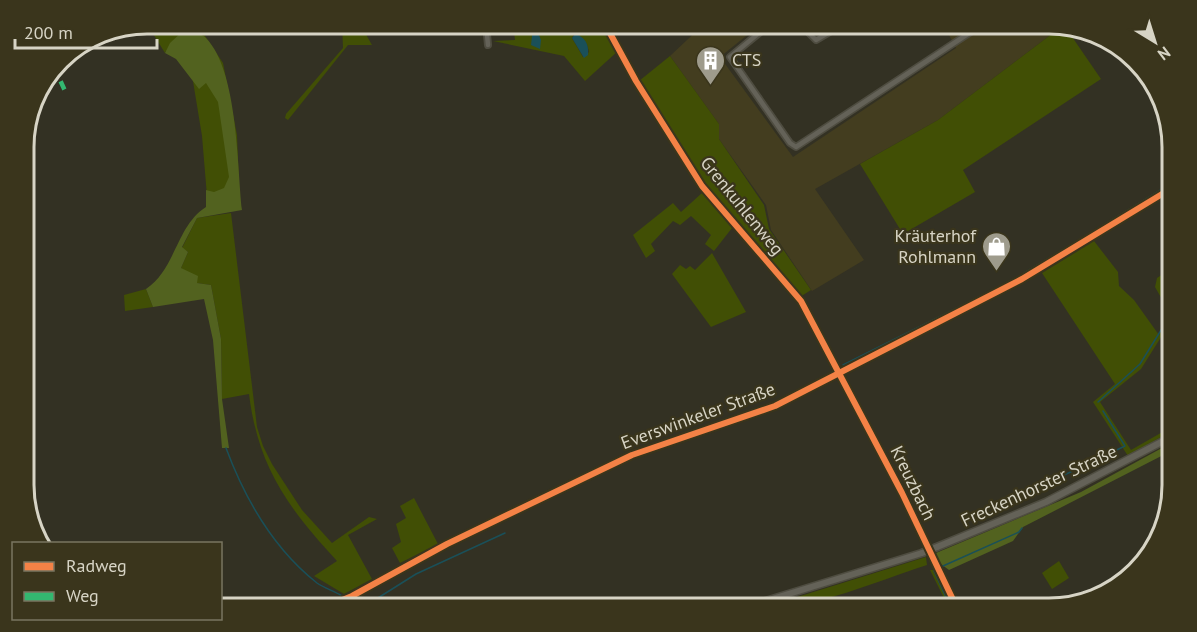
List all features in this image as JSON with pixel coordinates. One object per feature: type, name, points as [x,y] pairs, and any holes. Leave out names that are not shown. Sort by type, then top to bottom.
[{"type":"main road","name":"Freckenhorster Straße","points":[[778,597],[937,547],[1046,502],[1162,442]]},
{"type":"street","name":"Grenkuhlenweg","points":[[611,34],[636,81],[702,186],[801,301],[840,373]]},
{"type":"street","points":[[757,34],[730,57],[790,143],[796,147],[968,34]]},
{"type":"street","points":[[810,34],[816,40],[826,34]]},
{"type":"street","points":[[487,35],[488,45]]},
{"type":"street","name":"Everswinkeler Straße","points":[[350,598],[447,544],[632,455],[667,441],[756,414],[840,373],[1022,279],[1162,194]]},
{"type":"street","name":"Kreuzbach","points":[[840,373],[902,493],[952,597]]},
{"type":"shaded area","points":[[693,34],[748,34],[720,57],[793,157],[956,48],[948,34],[1052,34],[938,120],[815,189],[864,260],[812,291],[771,230],[766,205],[719,139],[719,124],[670,56]]},
{"type":"green space","points":[[609,34],[618,51],[585,81],[564,56],[493,41],[515,40],[514,35],[574,35],[572,38],[583,57],[589,52],[588,49],[584,41],[575,35]]},
{"type":"green space","points":[[1052,34],[1072,36],[1101,79],[963,170],[975,192],[903,234],[860,164],[938,120]]},
{"type":"green space","points":[[154,35],[195,35],[196,38],[204,35],[223,63],[237,135],[240,207],[208,208],[202,136],[191,69],[166,51],[165,53]]},
{"type":"green space","points":[[179,35],[201,35],[206,38],[217,53],[224,72],[234,120],[242,210],[197,218],[182,247],[188,252],[181,268],[198,276],[197,283],[211,285],[221,339],[222,399],[229,448],[222,448],[213,340],[204,299],[153,307],[146,289],[164,270],[188,225],[206,207],[206,190],[214,192],[224,188],[229,177],[218,102],[206,83],[199,89],[176,59],[165,53],[170,43]]},
{"type":"green space","points":[[342,35],[366,35],[372,45],[348,45],[288,120],[285,118],[286,114],[343,48]]},
{"type":"green space","points":[[670,56],[719,124],[719,139],[764,205],[769,229],[811,290],[800,297],[705,185],[639,81]]},
{"type":"green space","points":[[702,193],[732,228],[714,251],[705,244],[711,235],[691,216],[680,225],[673,221],[651,244],[655,251],[646,258],[633,235],[673,203],[681,212]]},
{"type":"green space","points":[[231,213],[257,427],[263,446],[302,510],[332,543],[369,517],[377,519],[348,535],[372,579],[344,594],[314,576],[337,561],[304,523],[278,485],[260,443],[249,394],[222,399],[221,339],[211,285],[197,283],[181,268],[188,252],[182,248],[197,218]]},
{"type":"green space","points":[[1094,241],[1118,272],[1119,286],[1134,300],[1159,335],[1162,330],[1162,336],[1141,369],[1100,402],[1131,450],[1162,432],[1162,436],[1128,456],[1093,402],[1115,384],[1042,273]]},
{"type":"green space","points":[[712,253],[746,312],[711,327],[672,274],[680,265],[686,269],[690,266],[695,270]]},
{"type":"green space","points":[[1162,275],[1162,299],[1155,287],[1157,278]]},
{"type":"green space","points":[[146,289],[153,307],[125,311],[124,295]]},
{"type":"green space","points":[[1162,448],[1162,456],[1023,527],[1013,541],[949,570],[938,562],[936,553],[1081,492]]},
{"type":"green space","points":[[414,498],[438,544],[400,563],[392,548],[401,542],[396,524],[406,518],[400,506]]},
{"type":"green space","points":[[926,557],[927,565],[846,593],[831,597],[796,597]]},
{"type":"green space","points":[[1059,561],[1069,578],[1052,589],[1042,573]]},
{"type":"green space","points":[[930,570],[936,570],[950,597],[944,597]]},
{"type":"water","points":[[532,35],[539,35],[540,49],[531,45]]},
{"type":"water","points":[[576,35],[584,39],[588,55],[584,58],[572,38]]},
{"type":"waterway","points":[[1102,226],[1162,189]]},
{"type":"waterway","points":[[1024,273],[1096,230]]},
{"type":"waterway","points":[[999,287],[1018,277]]},
{"type":"waterway","points":[[843,365],[991,291]]},
{"type":"waterway","points":[[1098,402],[1140,364],[1162,329]]},
{"type":"waterway","points":[[1016,498],[1125,446],[1103,411]]},
{"type":"waterway","points":[[226,448],[242,486],[274,539],[287,555],[317,583],[342,596]]},
{"type":"waterway","points":[[943,566],[1019,532],[1022,528]]},
{"type":"waterway","points":[[378,598],[416,574],[505,533]]},
{"type":"waterway","points":[[934,571],[946,597]]},
{"type":"marked path","points":[[59,78],[66,93]]},
{"type":"cycle path","points":[[611,34],[636,81],[702,186],[801,301],[902,493],[952,597]]},
{"type":"cycle path","points":[[348,598],[447,544],[632,455],[775,406],[1022,279],[1162,194]]},
{"type":"place","name":"CTS","points":[[711,86]]},
{"type":"place","name":"Kräuterhof Rohlmann","points":[[997,272]]}]
